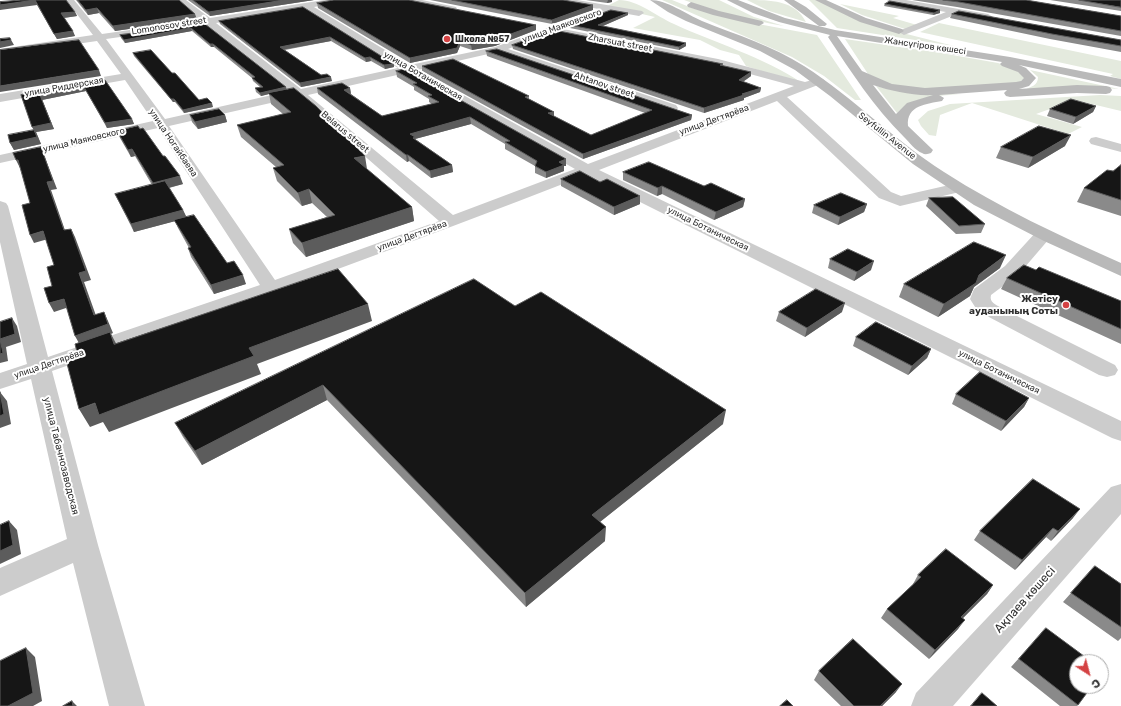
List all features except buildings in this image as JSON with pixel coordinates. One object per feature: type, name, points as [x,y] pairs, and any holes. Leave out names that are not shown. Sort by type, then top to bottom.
[{"type":"main road","name":"Жансүгіров көшесі","points":[[731,0],[767,16],[788,22],[863,37],[961,52],[1117,82]]},
{"type":"main road","points":[[788,0],[803,8],[824,25],[813,10],[802,0]]},
{"type":"main road","points":[[819,0],[863,20],[904,32],[1117,82]]},
{"type":"main road","name":"Seyfullin Avenue","points":[[649,1],[764,50],[798,67],[812,84],[958,188],[1043,235],[1121,270]]},
{"type":"main road","points":[[682,2],[716,13],[768,25],[811,32],[863,37]]},
{"type":"main road","name":"Seyfullin Avenue","points":[[833,37],[868,88],[901,127],[942,163],[994,196],[1121,257]]},
{"type":"main road","points":[[856,72],[880,84],[903,90],[925,92],[1007,87],[1025,84],[1030,78],[1022,70],[961,52]]},
{"type":"main road","points":[[901,127],[899,119],[905,111],[914,104],[930,99],[1077,89],[1121,91]]},
{"type":"street","name":"улица Ногайбаева","points":[[70,0],[100,37],[128,76],[271,288]]},
{"type":"street","name":"Belarus street","points":[[181,0],[299,93],[451,222]]},
{"type":"street","name":"Lomonosov street","points":[[0,52],[306,6],[334,0]]},
{"type":"street","points":[[409,0],[462,11]]},
{"type":"street","points":[[562,0],[639,13]]},
{"type":"street","points":[[891,0],[996,18]]},
{"type":"street","name":"улица Ботаническая","points":[[306,6],[408,69],[586,169],[1121,432]]},
{"type":"street","points":[[904,32],[969,6]]},
{"type":"street","name":"улица Маяковского","points":[[0,159],[498,49],[610,8]]},
{"type":"street","name":"Zharsuat street","points":[[531,25],[718,62],[812,84]]},
{"type":"street","name":"Ahtanov street","points":[[498,49],[681,111]]},
{"type":"street","name":"улица Риддерская","points":[[0,98],[128,76]]},
{"type":"street","name":"улица Дегтярёва","points":[[0,381],[271,288],[451,222],[586,169],[703,119],[779,96],[812,84]]},
{"type":"street","points":[[779,96],[837,149],[885,196],[900,201],[958,188]]},
{"type":"street","points":[[1096,142],[1121,148]]},
{"type":"street","name":"улица Табачнозаводская","points":[[0,206],[83,545],[127,706]]},
{"type":"street","points":[[1043,235],[1012,270],[982,293],[980,299],[984,306],[994,312],[1108,370]]},
{"type":"street","name":"Ақпаев көшесі","points":[[929,706],[1121,495]]},
{"type":"street","points":[[0,582],[83,545]]},
{"type":"shaded area","points":[[619,0],[640,5],[667,21],[771,65],[802,83],[746,66],[739,55],[720,50],[700,40],[633,28],[655,17],[607,6]]},
{"type":"shaded area","points":[[662,0],[672,0],[692,8],[742,21],[817,35],[861,100],[855,100],[824,76],[792,57]]},
{"type":"shaded area","points":[[684,0],[719,0],[754,17],[784,26],[733,15]]},
{"type":"shaded area","points":[[747,0],[773,1],[789,5],[801,15],[806,22],[769,11]]},
{"type":"shaded area","points":[[809,0],[816,0],[875,26],[954,46],[837,28]]},
{"type":"shaded area","points":[[840,4],[899,16],[893,18],[917,25],[905,29],[862,15]]},
{"type":"shaded area","points":[[939,23],[1121,61],[1121,79],[1110,76],[1113,74],[920,32]]},
{"type":"shaded area","points":[[845,39],[998,63],[1015,69],[1025,78],[1018,83],[932,90],[897,87],[868,74]]},
{"type":"shaded area","points":[[1030,70],[1119,89],[1025,90],[1034,85],[1038,80],[1038,77]]},
{"type":"shaded area","points":[[876,86],[898,91],[963,94],[937,96],[920,100],[904,107],[897,113]]},
{"type":"shaded area","points":[[1100,95],[1121,96],[1121,111],[1075,100],[1036,114],[1082,127],[1068,134],[972,103],[940,115],[936,136],[929,135],[918,120],[928,111],[950,104]]},
{"type":"place","name":"Школа №57","points":[[447,39]]},
{"type":"place","name":"Жетісу ауданының Соты","points":[[1066,305]]}]
